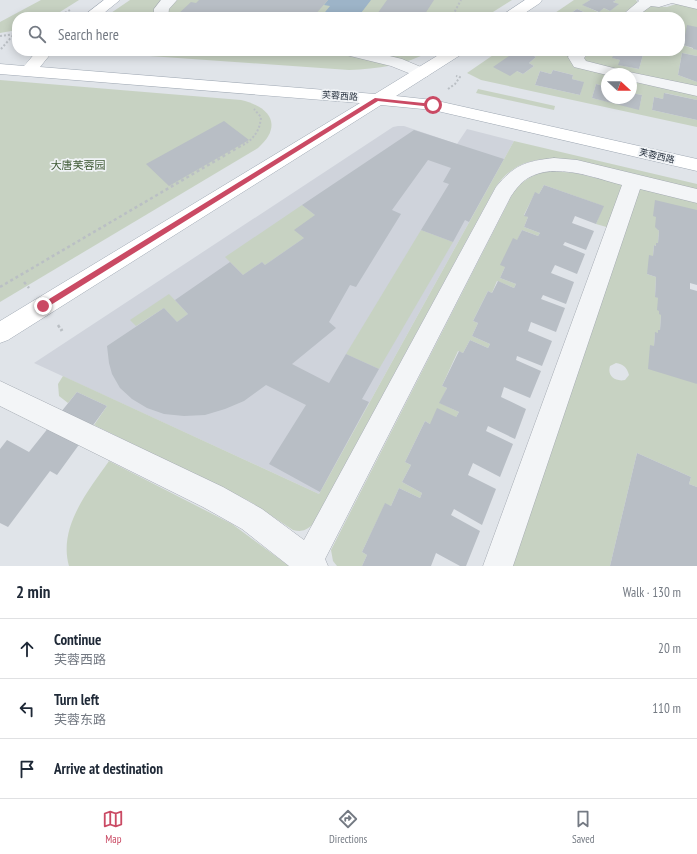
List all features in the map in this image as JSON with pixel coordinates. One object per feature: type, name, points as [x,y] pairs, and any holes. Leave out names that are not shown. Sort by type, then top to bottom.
[{"type":"main road","points":[[96,12],[113,0]]},
{"type":"main road","points":[[517,12],[535,0]]},
{"type":"main road","points":[[0,333],[448,56]]},
{"type":"main road","name":"芙蓉西路","points":[[0,58],[396,88],[457,96],[697,150]]},
{"type":"main road","name":"芙蓉西路","points":[[0,69],[36,61],[377,99],[452,109],[697,165]]},
{"type":"street","points":[[160,12],[160,10],[170,0],[179,0]]},
{"type":"street","points":[[633,12],[646,1],[659,3],[668,0]]},
{"type":"street","points":[[675,0],[697,5]]},
{"type":"street","points":[[369,56],[395,62],[422,73]]},
{"type":"street","points":[[577,56],[577,61],[580,64],[601,69]]},
{"type":"street","points":[[637,77],[697,91]]},
{"type":"street","points":[[0,393],[213,497],[252,519],[310,564],[503,192],[513,179],[521,173],[537,166],[554,164],[577,167],[697,196]]},
{"type":"street","points":[[498,566],[633,181]]},
{"type":"path","points":[[455,12],[461,0]]},
{"type":"path","points":[[0,36],[12,34]]},
{"type":"path","points":[[0,50],[12,37]]},
{"type":"path","points":[[0,287],[248,142],[254,136],[261,124],[261,117],[251,107]]},
{"type":"shaded area","points":[[404,126],[457,144],[467,129],[514,141],[319,494],[34,363],[393,127]]},
{"type":"green space","points":[[41,0],[79,0],[60,12],[19,12]]},
{"type":"green space","points":[[130,0],[512,0],[493,12],[112,12]]},
{"type":"green space","points":[[574,0],[590,0],[583,5],[598,12],[584,12],[577,9],[572,12],[556,12]]},
{"type":"green space","points":[[616,0],[636,0],[638,3],[626,12],[598,12],[604,8],[610,11],[618,4],[613,2]]},
{"type":"green space","points":[[676,4],[697,8],[697,27],[685,42],[685,12],[642,12],[650,6],[667,7]]},
{"type":"green space","points":[[12,16],[12,31],[0,33],[0,22]]},
{"type":"green space","points":[[685,46],[697,50],[697,56],[685,54]]},
{"type":"green space","points":[[150,56],[421,56],[412,60],[391,65],[370,69],[349,70]]},
{"type":"green space","points":[[492,56],[516,56],[517,71],[523,74],[534,66],[529,63],[536,57],[534,56],[577,56],[601,70],[601,85],[596,84],[592,98],[601,100],[601,104],[618,104],[639,109],[642,95],[637,94],[637,80],[697,94],[697,100],[665,93],[663,99],[654,97],[652,110],[697,120],[697,127],[481,80],[467,73]],"holes":[[[553,70],[573,75],[572,79],[583,82],[580,95],[535,85],[540,71],[551,74]]]},
{"type":"green space","points":[[614,56],[613,58],[620,60],[619,65],[634,68],[612,68],[585,62],[582,57]]},
{"type":"green space","points":[[643,56],[681,56],[678,75],[697,82],[697,87],[637,74],[637,69],[639,69]]},
{"type":"green space","name":"大唐芙蓉园","points":[[0,80],[241,100],[260,107],[270,118],[272,125],[266,140],[258,148],[0,302]]},
{"type":"green space","points":[[478,89],[555,106],[554,110],[476,93]]},
{"type":"green space","points":[[514,141],[697,184],[697,190],[569,160],[536,160],[521,165],[507,174],[495,188],[312,525],[307,529],[301,531],[293,530],[249,501],[94,425],[107,406],[77,392],[68,403],[59,396],[58,384],[63,376],[319,494]]},
{"type":"green space","points":[[550,171],[575,173],[625,185],[610,228],[596,224],[603,206],[544,185],[539,194],[535,193],[524,215],[528,217],[524,227],[540,233],[538,236],[522,230],[500,278],[516,284],[514,288],[497,281],[492,293],[488,291],[473,321],[478,323],[472,336],[490,344],[488,348],[470,340],[463,353],[458,351],[442,386],[447,388],[440,403],[459,412],[456,417],[430,424],[425,421],[405,462],[411,465],[402,482],[422,493],[420,498],[399,488],[391,506],[385,504],[362,552],[367,555],[362,566],[337,566],[333,561],[331,550],[513,193],[529,178],[539,173]]},
{"type":"green space","points":[[637,188],[697,202],[697,210],[656,217],[659,231],[658,243],[656,243],[656,246],[654,245],[653,256],[647,274],[656,277],[655,296],[658,298],[661,315],[660,330],[658,330],[658,333],[655,333],[654,346],[697,384],[697,487],[689,484],[691,477],[637,453],[610,566],[507,566]],"holes":[[[618,363],[623,365],[628,372],[629,375],[625,380],[615,379],[610,373],[610,366]]]},
{"type":"green space","points":[[302,205],[315,215],[304,238],[265,265],[262,262],[243,275],[225,257]]},
{"type":"green space","points":[[421,230],[453,242],[379,369],[346,354]]},
{"type":"green space","points":[[169,294],[188,314],[177,322],[164,308],[136,326],[130,320]]},
{"type":"green space","points":[[109,461],[232,524],[289,566],[69,566],[67,552],[71,524],[84,497]]},
{"type":"water","points":[[328,0],[371,0],[362,12],[325,12],[330,6],[324,5]]},
{"type":"building","points":[[199,0],[328,0],[317,12],[180,12],[191,2],[196,3]]},
{"type":"building","points":[[387,0],[434,0],[426,12],[379,12]]},
{"type":"building","points":[[590,0],[616,0],[613,2],[619,4],[610,11],[604,8],[599,12],[582,5]]},
{"type":"building","points":[[577,9],[584,12],[572,12]]},
{"type":"building","points":[[687,25],[697,27],[697,50],[685,46]]},
{"type":"building","points":[[685,54],[697,56],[697,82],[678,75],[681,56],[685,56]]},
{"type":"building","points":[[509,56],[536,57],[529,63],[534,66],[523,74],[517,71],[510,76],[493,67]]},
{"type":"building","points":[[613,56],[643,56],[639,69],[618,65],[620,60],[612,58]]},
{"type":"building","points":[[553,70],[573,75],[572,79],[584,82],[580,95],[535,85],[540,71],[551,74]]},
{"type":"building","points":[[596,84],[601,85],[601,100],[592,98]]},
{"type":"building","points":[[664,93],[697,100],[697,120],[652,110],[654,97],[663,99]]},
{"type":"building","points":[[637,94],[642,95],[639,110],[616,104],[637,104]]},
{"type":"building","points":[[224,121],[249,140],[169,186],[146,164]]},
{"type":"building","points":[[414,130],[504,159],[469,222],[465,220],[453,242],[421,230],[449,184],[443,182],[451,168],[428,160],[392,210],[401,214],[356,287],[350,285],[329,322],[336,328],[292,364],[329,383],[346,354],[379,369],[362,399],[369,402],[320,492],[269,464],[306,405],[266,385],[244,401],[225,409],[205,415],[184,416],[164,414],[147,408],[132,399],[120,388],[112,374],[107,346],[164,308],[177,322],[188,314],[175,300],[230,262],[243,275],[262,262],[265,265],[304,238],[294,230],[315,215],[302,205]]},
{"type":"building","points":[[544,185],[604,206],[596,224],[575,216],[572,223],[594,231],[586,250],[565,242],[563,245],[585,254],[577,274],[555,265],[551,273],[574,282],[566,304],[543,295],[541,299],[565,308],[556,332],[531,322],[528,331],[552,341],[542,366],[517,356],[516,360],[541,371],[530,398],[504,387],[501,397],[526,409],[515,439],[488,426],[486,431],[513,444],[500,477],[473,463],[468,475],[496,489],[482,525],[454,509],[451,515],[480,531],[466,566],[460,566],[436,553],[431,566],[362,566],[367,555],[362,552],[385,503],[391,506],[399,488],[420,498],[422,493],[402,482],[411,465],[405,462],[425,421],[430,424],[437,408],[456,417],[459,412],[439,403],[447,388],[442,386],[459,351],[463,353],[470,340],[488,348],[490,344],[472,336],[478,323],[473,321],[488,291],[492,293],[498,281],[514,288],[516,284],[500,278],[505,267],[500,265],[513,238],[517,240],[522,230],[538,236],[540,233],[524,227],[528,217],[524,216],[535,192],[539,194]]},
{"type":"building","points":[[655,200],[697,210],[697,285],[690,283],[690,289],[697,291],[697,384],[648,369],[650,345],[654,346],[655,332],[658,333],[658,330],[660,330],[661,315],[657,310],[658,298],[655,297],[656,277],[647,274],[649,255],[653,256],[654,245],[656,246],[656,243],[658,243],[659,231],[655,227],[656,217],[653,216]]},
{"type":"building","points":[[77,392],[107,406],[57,475],[50,471],[8,527],[0,523],[0,449],[7,440],[29,452]]},
{"type":"building","points":[[637,453],[691,477],[689,484],[697,487],[697,566],[610,566]]},
{"type":"route","points":[[43,306],[377,99],[433,105]]}]
